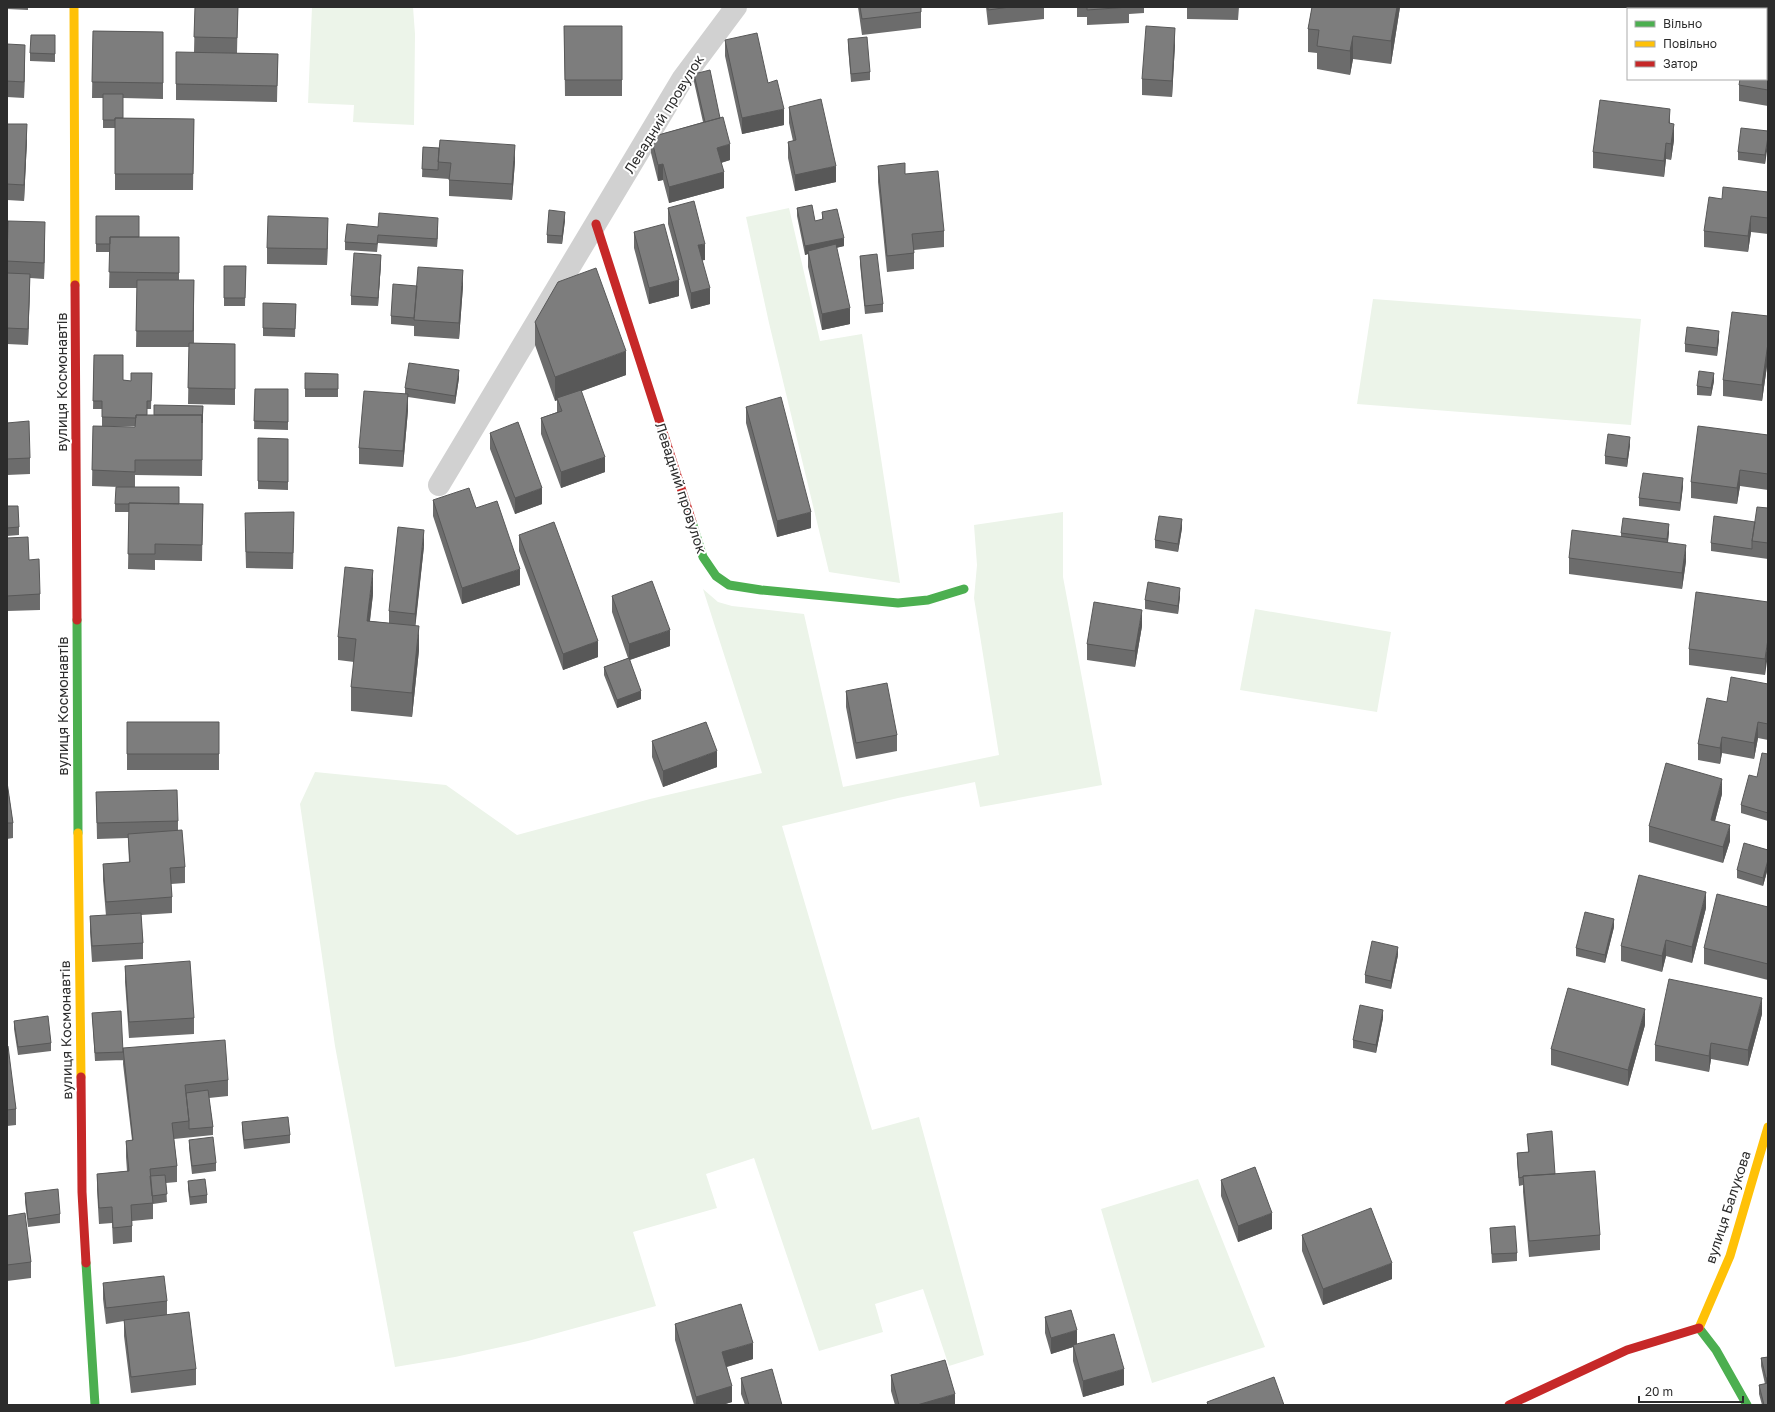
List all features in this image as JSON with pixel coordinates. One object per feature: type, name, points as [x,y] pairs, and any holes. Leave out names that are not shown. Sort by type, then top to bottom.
[{"type":"street","name":"вулиця Космонавтів","points":[[74,7],[77,722],[82,1192],[95,1405]]},
{"type":"street","name":"Левадний провулок","points":[[438,485],[683,78],[736,7]]},
{"type":"street","name":"Левадний провулок","points":[[596,224],[703,557],[716,576],[729,585],[761,590],[898,603],[928,600],[964,589]]},
{"type":"street","name":"вулиця Балукова","points":[[1699,1328],[1730,1256],[1768,1127]]},
{"type":"street","points":[[1509,1405],[1627,1350],[1699,1328],[1716,1350],[1747,1405]]},
{"type":"shaded area","points":[[312,7],[413,7],[415,34],[414,125],[353,122],[354,105],[308,103]]},
{"type":"shaded area","points":[[789,208],[820,341],[862,334],[900,583],[829,572],[769,323],[746,217]]},
{"type":"shaded area","points":[[1373,299],[1641,319],[1631,425],[1357,404]]},
{"type":"shaded area","points":[[1063,512],[1063,577],[1102,785],[980,807],[975,782],[898,798],[782,826],[872,1130],[919,1117],[984,1355],[949,1366],[923,1289],[875,1304],[883,1332],[819,1351],[754,1158],[706,1174],[717,1208],[633,1232],[656,1306],[528,1341],[455,1357],[395,1367],[335,1046],[300,804],[315,772],[446,785],[517,835],[650,799],[762,773],[703,589],[718,602],[732,606],[804,614],[843,787],[999,755],[974,598],[977,565],[974,525]]},
{"type":"shaded area","points":[[1255,609],[1391,632],[1377,712],[1240,690]]},
{"type":"shaded area","points":[[1198,1179],[1265,1347],[1152,1383],[1101,1209]]},
{"type":"building","points":[[195,7],[238,7],[237,38],[194,37]]},
{"type":"building","points":[[860,7],[921,7],[921,12],[862,19]]},
{"type":"building","points":[[988,7],[1010,7],[988,10]]},
{"type":"building","points":[[1087,7],[1129,7],[1087,10]]},
{"type":"building","points":[[1312,7],[1397,7],[1391,41],[1353,36],[1350,51],[1317,46],[1319,30],[1308,29]]},
{"type":"building","points":[[1768,7],[1768,22],[1767,8],[1754,8]]},
{"type":"building","points":[[564,26],[622,26],[622,80],[565,80]]},
{"type":"building","points":[[1146,26],[1175,28],[1172,81],[1142,79]]},
{"type":"building","points":[[1768,29],[1768,90],[1739,85],[1740,80],[1767,80]]},
{"type":"building","points":[[93,31],[163,32],[163,83],[92,82]]},
{"type":"building","points":[[757,33],[768,83],[777,80],[784,109],[742,118],[725,40]]},
{"type":"building","points":[[31,35],[55,35],[55,54],[30,53]]},
{"type":"building","points":[[867,37],[870,72],[851,74],[848,39]]},
{"type":"building","points":[[7,44],[25,45],[24,82],[7,81]]},
{"type":"building","points":[[176,52],[278,54],[277,86],[176,84]]},
{"type":"building","points":[[710,70],[720,118],[705,122],[694,74]]},
{"type":"building","points":[[103,94],[123,94],[123,118],[103,120]]},
{"type":"building","points":[[821,99],[836,166],[795,175],[788,142],[796,140],[789,107]]},
{"type":"building","points":[[1600,100],[1670,109],[1669,123],[1674,124],[1671,144],[1666,143],[1664,161],[1593,152]]},
{"type":"building","points":[[723,117],[730,144],[717,148],[724,172],[669,187],[663,164],[658,165],[651,137]]},
{"type":"building","points":[[115,118],[194,119],[193,174],[115,174]]},
{"type":"building","points":[[7,124],[27,124],[24,185],[7,184]]},
{"type":"building","points":[[1741,128],[1768,131],[1765,155],[1738,152]]},
{"type":"building","points":[[440,140],[515,145],[512,184],[449,180],[451,163],[438,162]]},
{"type":"building","points":[[423,147],[439,148],[438,170],[422,169]]},
{"type":"building","points":[[905,163],[905,174],[938,171],[944,231],[912,234],[914,253],[887,256],[878,166]]},
{"type":"building","points":[[1723,187],[1768,192],[1768,218],[1751,216],[1748,236],[1704,231],[1709,197],[1722,199]]},
{"type":"building","points":[[694,201],[705,244],[698,245],[710,288],[691,293],[668,208]]},
{"type":"building","points":[[812,205],[815,221],[823,219],[822,212],[837,209],[844,238],[805,246],[797,208]]},
{"type":"building","points":[[549,210],[565,212],[562,236],[547,235]]},
{"type":"building","points":[[379,213],[438,218],[437,239],[378,235],[377,244],[345,242],[347,224],[378,227]]},
{"type":"building","points":[[96,216],[139,216],[139,237],[110,237],[110,244],[96,244]]},
{"type":"building","points":[[268,216],[328,218],[327,249],[267,248]]},
{"type":"building","points":[[8,221],[45,222],[44,263],[7,261]]},
{"type":"building","points":[[664,224],[679,280],[649,288],[634,232]]},
{"type":"building","points":[[110,237],[179,237],[179,273],[109,272]]},
{"type":"building","points":[[836,244],[850,308],[822,314],[808,251]]},
{"type":"building","points":[[354,253],[381,255],[378,298],[351,296]]},
{"type":"building","points":[[877,254],[883,304],[865,306],[860,256]]},
{"type":"building","points":[[224,266],[246,266],[245,298],[224,298]]},
{"type":"building","points":[[418,267],[463,270],[459,323],[414,320]]},
{"type":"building","points":[[596,268],[626,351],[555,377],[535,322],[558,282]]},
{"type":"building","points":[[7,273],[30,274],[28,329],[7,328]]},
{"type":"building","points":[[137,280],[194,280],[193,331],[136,331]]},
{"type":"building","points":[[393,284],[417,286],[414,318],[391,316]]},
{"type":"building","points":[[263,303],[296,304],[295,329],[263,328]]},
{"type":"building","points":[[1732,312],[1768,316],[1768,343],[1762,385],[1723,380]]},
{"type":"building","points":[[1687,327],[1719,331],[1717,348],[1685,344]]},
{"type":"building","points":[[189,343],[235,344],[235,389],[188,388]]},
{"type":"building","points":[[94,355],[123,355],[123,380],[131,381],[131,373],[152,373],[151,401],[147,401],[147,415],[136,415],[136,418],[102,417],[102,401],[93,401]]},
{"type":"building","points":[[409,363],[459,370],[455,396],[405,388]]},
{"type":"building","points":[[1699,371],[1714,373],[1711,388],[1697,386]]},
{"type":"building","points":[[305,373],[338,374],[338,389],[305,389]]},
{"type":"building","points":[[255,389],[288,389],[288,422],[254,421]]},
{"type":"building","points":[[581,390],[605,457],[561,472],[541,418],[562,411],[557,398]]},
{"type":"building","points":[[364,391],[408,394],[403,451],[359,448]]},
{"type":"building","points":[[781,397],[811,512],[777,521],[746,407]]},
{"type":"building","points":[[154,405],[203,406],[202,423],[202,415],[154,415]]},
{"type":"building","points":[[136,415],[202,415],[202,460],[135,460],[135,472],[92,470],[93,426],[135,427]]},
{"type":"building","points":[[29,421],[30,458],[7,459],[7,423]]},
{"type":"building","points":[[518,422],[542,488],[515,498],[490,433]]},
{"type":"building","points":[[1698,426],[1768,435],[1768,474],[1740,470],[1737,488],[1691,482]]},
{"type":"building","points":[[1608,434],[1630,437],[1627,459],[1605,456]]},
{"type":"building","points":[[258,438],[288,439],[288,482],[258,481]]},
{"type":"building","points":[[1643,473],[1683,478],[1680,503],[1639,498]]},
{"type":"building","points":[[116,487],[179,487],[179,504],[115,504]]},
{"type":"building","points":[[469,488],[476,508],[497,501],[520,569],[462,588],[433,500]]},
{"type":"building","points":[[129,503],[203,504],[202,545],[155,544],[155,554],[128,554]]},
{"type":"building","points":[[7,506],[18,506],[19,527],[7,528]]},
{"type":"building","points":[[1757,507],[1768,508],[1768,543],[1752,541]]},
{"type":"building","points":[[294,512],[293,553],[246,552],[245,513]]},
{"type":"building","points":[[1159,516],[1182,519],[1178,544],[1155,540]]},
{"type":"building","points":[[1714,516],[1755,522],[1752,549],[1711,543]]},
{"type":"building","points":[[1623,518],[1669,524],[1667,539],[1621,533]]},
{"type":"building","points":[[554,522],[598,641],[563,654],[519,535]]},
{"type":"building","points":[[398,527],[424,530],[415,614],[389,611]]},
{"type":"building","points":[[1572,530],[1686,545],[1682,573],[1569,558]]},
{"type":"building","points":[[28,537],[29,560],[39,559],[40,594],[7,596],[7,538]]},
{"type":"building","points":[[345,567],[373,570],[367,621],[419,626],[412,693],[351,687],[356,639],[338,637]]},
{"type":"building","points":[[652,581],[670,630],[629,644],[612,596]]},
{"type":"building","points":[[1148,582],[1180,588],[1178,606],[1145,600]]},
{"type":"building","points":[[1696,592],[1768,602],[1768,639],[1765,659],[1689,649]]},
{"type":"building","points":[[1094,602],[1142,610],[1135,651],[1087,644]]},
{"type":"building","points":[[629,658],[641,691],[617,700],[604,667]]},
{"type":"building","points":[[1731,677],[1768,684],[1768,724],[1758,722],[1754,743],[1722,737],[1720,748],[1698,744],[1707,698],[1727,702]]},
{"type":"building","points":[[887,683],[897,735],[856,743],[846,691]]},
{"type":"building","points":[[127,722],[219,722],[219,754],[127,754]]},
{"type":"building","points":[[706,722],[717,751],[663,771],[652,741]]},
{"type":"building","points":[[1762,753],[1768,754],[1768,813],[1741,805],[1749,775],[1757,777]]},
{"type":"building","points":[[1666,763],[1722,779],[1711,820],[1730,825],[1723,847],[1649,826]]},
{"type":"building","points":[[7,782],[13,823],[7,823]]},
{"type":"building","points":[[177,790],[178,821],[97,823],[96,792]]},
{"type":"building","points":[[182,830],[185,867],[170,868],[172,897],[106,902],[103,864],[130,862],[128,834]]},
{"type":"building","points":[[1744,843],[1768,850],[1768,860],[1763,878],[1737,870]]},
{"type":"building","points":[[1639,875],[1706,892],[1692,947],[1666,940],[1662,956],[1621,946]]},
{"type":"building","points":[[1717,894],[1768,907],[1768,964],[1704,948]]},
{"type":"building","points":[[1585,912],[1614,919],[1605,955],[1576,948]]},
{"type":"building","points":[[141,913],[143,943],[92,946],[90,916]]},
{"type":"building","points":[[1372,941],[1398,947],[1391,981],[1365,975]]},
{"type":"building","points":[[190,961],[194,1018],[129,1022],[125,966]]},
{"type":"building","points":[[1669,979],[1762,998],[1748,1050],[1711,1043],[1709,1056],[1655,1045]]},
{"type":"building","points":[[1568,988],[1645,1009],[1628,1070],[1551,1049]]},
{"type":"building","points":[[1360,1005],[1383,1010],[1376,1045],[1353,1040]]},
{"type":"building","points":[[121,1011],[123,1052],[95,1053],[92,1013]]},
{"type":"building","points":[[48,1016],[51,1043],[18,1047],[14,1021]]},
{"type":"building","points":[[225,1040],[228,1080],[185,1085],[189,1121],[172,1123],[177,1166],[150,1169],[153,1203],[131,1205],[132,1226],[113,1228],[112,1207],[99,1208],[97,1174],[129,1171],[126,1141],[133,1140],[123,1048]]},
{"type":"building","points":[[7,1046],[16,1109],[7,1110]]},
{"type":"building","points":[[208,1090],[213,1127],[189,1129],[186,1093]]},
{"type":"building","points":[[288,1117],[290,1135],[244,1140],[242,1122]]},
{"type":"building","points":[[1552,1131],[1555,1174],[1523,1176],[1519,1178],[1517,1153],[1529,1152],[1527,1134]]},
{"type":"building","points":[[213,1137],[216,1163],[192,1166],[189,1140]]},
{"type":"building","points":[[1255,1167],[1272,1213],[1238,1226],[1221,1180]]},
{"type":"building","points":[[1595,1171],[1600,1235],[1529,1241],[1523,1176]]},
{"type":"building","points":[[165,1175],[167,1194],[152,1196],[150,1176]]},
{"type":"building","points":[[205,1179],[207,1195],[190,1197],[188,1181]]},
{"type":"building","points":[[58,1189],[60,1214],[28,1219],[25,1193]]},
{"type":"building","points":[[1371,1208],[1392,1263],[1323,1289],[1302,1235]]},
{"type":"building","points":[[25,1213],[31,1262],[7,1265],[7,1216]]},
{"type":"building","points":[[1515,1226],[1517,1253],[1492,1254],[1490,1228]]},
{"type":"building","points":[[164,1276],[167,1301],[106,1308],[103,1283]]},
{"type":"building","points":[[741,1304],[753,1343],[722,1352],[732,1386],[696,1397],[675,1324]]},
{"type":"building","points":[[1071,1310],[1077,1330],[1051,1338],[1045,1317]]},
{"type":"building","points":[[189,1312],[196,1369],[131,1377],[124,1320]]},
{"type":"building","points":[[1114,1334],[1124,1369],[1083,1381],[1073,1345]]},
{"type":"building","points":[[1768,1357],[1768,1378],[1766,1378],[1761,1358]]},
{"type":"building","points":[[945,1360],[955,1394],[917,1405],[899,1405],[891,1375]]},
{"type":"building","points":[[772,1369],[782,1405],[749,1405],[741,1378]]},
{"type":"building","points":[[1274,1377],[1284,1405],[1208,1405],[1207,1402]]},
{"type":"building","points":[[1768,1383],[1768,1405],[1764,1405],[1759,1385]]},
{"type":"traffic: fast","points":[[692,522],[703,557],[716,576],[729,585],[761,590],[898,603],[928,600],[964,589]]},
{"type":"traffic: fast","points":[[77,620],[78,833]]},
{"type":"traffic: fast","points":[[86,1263],[95,1405]]},
{"type":"traffic: fast","points":[[1699,1328],[1716,1350],[1747,1405]]},
{"type":"traffic: slow","points":[[74,7],[75,285]]},
{"type":"traffic: slow","points":[[78,833],[81,1077]]},
{"type":"traffic: slow","points":[[1699,1328],[1730,1256],[1768,1127]]},
{"type":"traffic: jam","points":[[596,224],[692,522]]},
{"type":"traffic: jam","points":[[75,285],[77,620]]},
{"type":"traffic: jam","points":[[81,1077],[82,1192],[86,1263]]},
{"type":"traffic: jam","points":[[1509,1405],[1627,1350],[1699,1328]]}]
